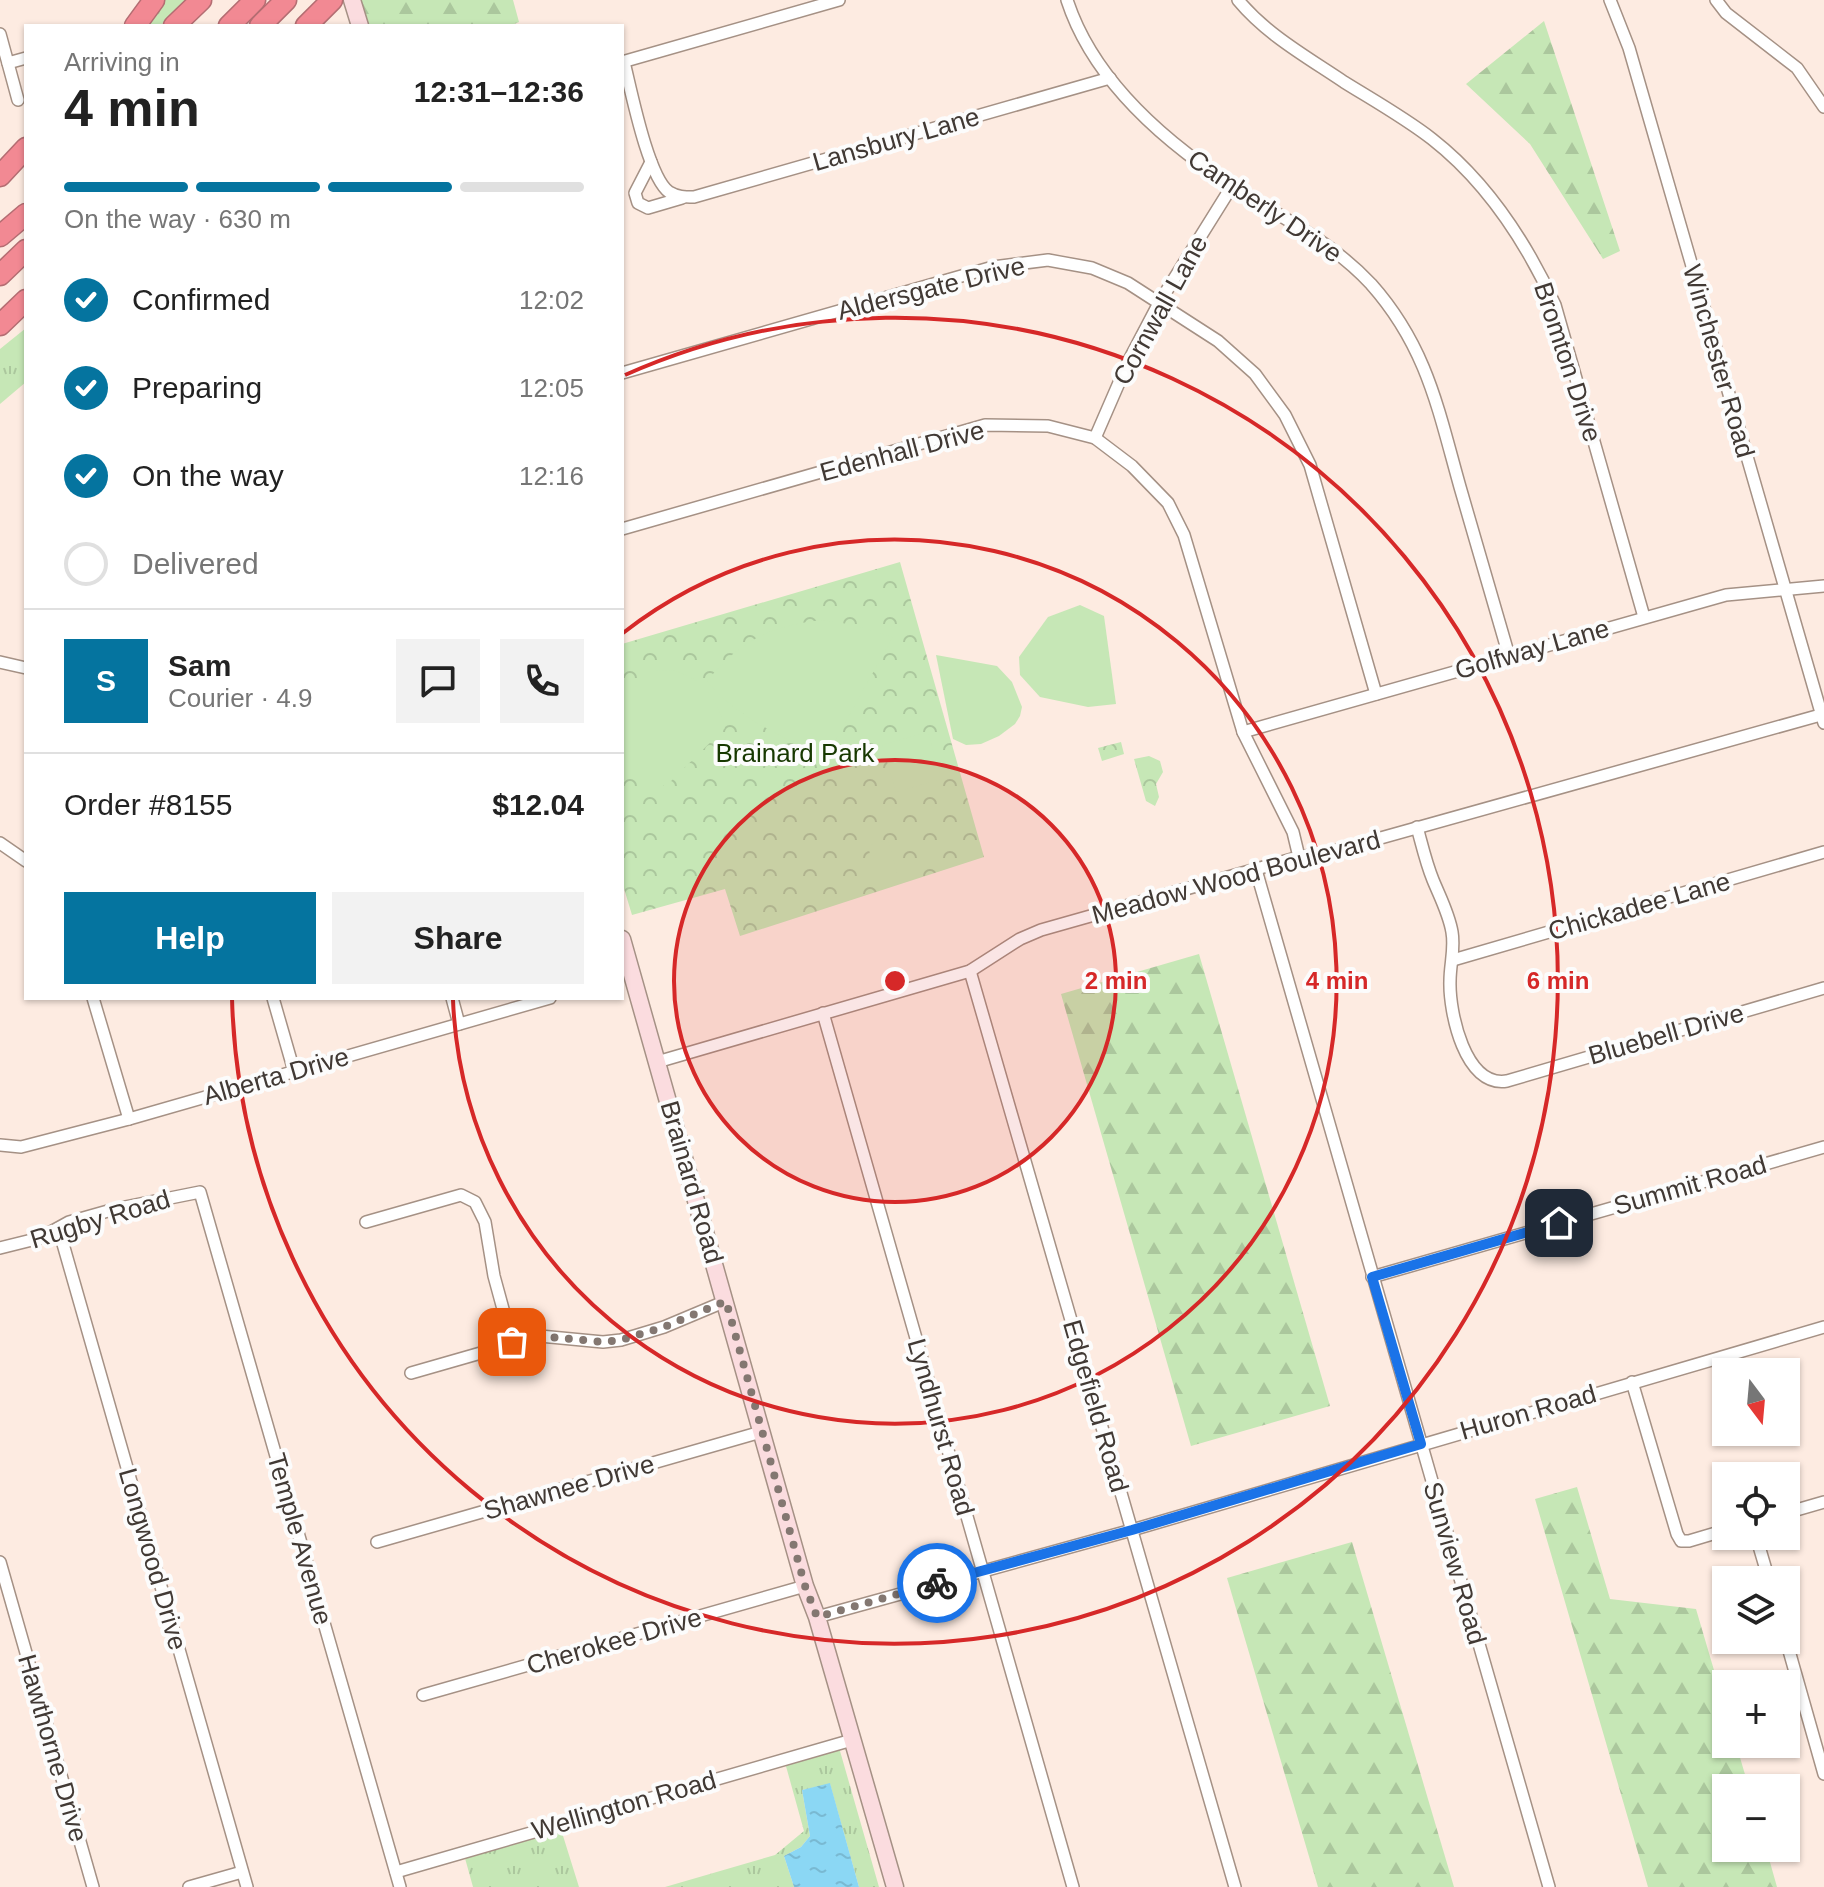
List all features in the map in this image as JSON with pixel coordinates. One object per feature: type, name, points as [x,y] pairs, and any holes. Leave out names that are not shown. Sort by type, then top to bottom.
[{"type":"highway","points":[[136,24],[154,0]]},
{"type":"highway","points":[[176,24],[201,0]]},
{"type":"highway","points":[[231,24],[255,0]]},
{"type":"highway","points":[[262,24],[286,0]]},
{"type":"highway","points":[[308,24],[332,0]]},
{"type":"highway","points":[[0,176],[24,150]]},
{"type":"highway","points":[[0,191],[24,169]]},
{"type":"highway","points":[[0,236],[24,216]]},
{"type":"highway","points":[[0,275],[24,252]]},
{"type":"highway","points":[[0,325],[24,302]]},
{"type":"highway","points":[[0,340],[24,321]]},
{"type":"main road","points":[[352,0],[359,23]]},
{"type":"main road","name":"Brainard Road","points":[[624,954],[627,976],[657,1062],[805,1586],[817,1617],[895,1887]]},
{"type":"street","points":[[624,62],[839,0]]},
{"type":"street","name":"Camberly Drive","points":[[1067,0],[1088,46],[1110,78],[1166,138],[1232,186],[1332,247],[1370,284],[1406,328],[1429,376],[1509,656]]},
{"type":"street","name":"Bromton Drive","points":[[1238,0],[1271,33],[1431,139],[1475,179],[1504,214],[1541,274],[1555,305],[1644,617]]},
{"type":"street","name":"Winchester Road","points":[[1610,0],[1629,48],[1823,717]]},
{"type":"street","points":[[1716,0],[1726,13],[1797,68],[1824,107]]},
{"type":"street","points":[[0,34],[18,100]]},
{"type":"street","points":[[8,63],[24,59]]},
{"type":"street","points":[[624,66],[651,162],[669,197]]},
{"type":"street","name":"Lansbury Lane","points":[[651,162],[637,187],[636,198],[638,203],[648,208],[669,197],[694,197],[1110,78]]},
{"type":"street","name":"Cornwall Lane","points":[[1095,438],[1128,362],[1159,303],[1232,186]]},
{"type":"street","name":"Aldersgate Drive","points":[[624,372],[993,267],[1048,260],[1092,268],[1128,283],[1218,341],[1255,374],[1285,415],[1310,465],[1376,694]]},
{"type":"street","name":"Edenhall Drive","points":[[624,528],[985,425],[1048,426],[1095,438],[1132,466],[1168,503],[1184,535],[1243,732],[1293,832],[1299,857]]},
{"type":"street","name":"Golfway Lane","points":[[1243,732],[1726,595],[1824,586]]},
{"type":"street","points":[[0,662],[24,668]]},
{"type":"street","name":"Meadow Wood Boulevard","points":[[657,1062],[970,971],[1010,944],[1041,930],[1299,857],[1327,853],[1823,717]]},
{"type":"street","points":[[1417,827],[1452,932],[1453,960]]},
{"type":"street","points":[[0,843],[24,860]]},
{"type":"street","name":"Chickadee Lane","points":[[1453,960],[1824,852]]},
{"type":"street","name":"Sunview Road","points":[[1256,870],[1549,1887]]},
{"type":"street","name":"Bluebell Drive","points":[[1453,960],[1451,1004],[1462,1044],[1475,1068],[1492,1081],[1507,1081],[1824,988]]},
{"type":"street","name":"Edgefield Road","points":[[970,971],[1235,1887]]},
{"type":"street","points":[[94,1000],[129,1119]]},
{"type":"street","points":[[274,1000],[294,1071]]},
{"type":"street","points":[[453,1000],[459,1024]]},
{"type":"street","name":"Alberta Drive","points":[[0,1145],[21,1147],[129,1119],[543,1000]]},
{"type":"street","name":"Lyndhurst Road","points":[[823,1013],[1073,1887]]},
{"type":"street","name":"Summit Road","points":[[1372,1277],[1824,1147]]},
{"type":"street","name":"Rugby Road","points":[[0,1248],[59,1230],[69,1222],[115,1209],[200,1192]]},
{"type":"street","name":"Temple Avenue","points":[[200,1192],[400,1887]]},
{"type":"street","points":[[366,1222],[461,1195],[475,1202],[485,1222],[494,1276],[512,1342]]},
{"type":"street","name":"Longwood Drive","points":[[59,1230],[247,1887]]},
{"type":"street","points":[[411,1373],[540,1336],[603,1342],[621,1340],[664,1327],[726,1301]]},
{"type":"street","name":"Huron Road","points":[[817,1617],[1132,1530],[1824,1327]]},
{"type":"street","points":[[1632,1382],[1677,1534],[1681,1541],[1712,1534]]},
{"type":"street","name":"Shawnee Drive","points":[[377,1542],[761,1432]]},
{"type":"street","points":[[1800,1509],[1824,1502]]},
{"type":"street","name":"Hawthorne Drive","points":[[0,1562],[93,1887]]},
{"type":"street","name":"Cherokee Drive","points":[[423,1695],[805,1586]]},
{"type":"street","points":[[1790,1654],[1824,1774]]},
{"type":"street","name":"Wellington Road","points":[[396,1872],[852,1740]]},
{"type":"street","points":[[189,1887],[242,1872]]},
{"type":"green space","points":[[165,0],[186,0],[162,24],[147,24]]},
{"type":"green space","points":[[352,0],[513,0],[519,22],[514,24],[359,24]]},
{"type":"green space","points":[[1544,21],[1620,251],[1603,259],[1530,144],[1466,84]]},
{"type":"green space","points":[[24,330],[24,384],[0,404],[0,349]]},
{"type":"green space","name":"Brainard Park","points":[[900,562],[984,857],[740,936],[725,889],[632,915],[624,889],[624,643]]},
{"type":"green space","points":[[1080,605],[1104,616],[1116,704],[1088,707],[1040,697],[1020,675],[1019,657],[1048,617]]},
{"type":"green space","points":[[823,620],[854,625],[893,637],[825,758],[746,716],[707,681],[731,655],[758,637],[788,626]]},
{"type":"green space","points":[[936,655],[997,666],[1012,682],[1022,707],[1015,724],[981,744],[966,745],[953,739]]},
{"type":"green space","points":[[673,670],[701,685],[713,699],[725,728],[665,787],[624,755],[624,687],[656,671]]},
{"type":"green space","points":[[928,732],[941,779],[896,792],[882,745]]},
{"type":"green space","points":[[1121,742],[1124,754],[1102,761],[1098,748]]},
{"type":"green space","points":[[1149,756],[1160,761],[1163,772],[1156,784],[1159,797],[1155,806],[1146,801],[1134,759]]},
{"type":"green space","points":[[888,840],[898,876],[877,882],[868,846]]},
{"type":"green space","points":[[1199,954],[1330,1406],[1191,1446],[1061,994]]},
{"type":"green space","points":[[1577,1487],[1610,1599],[1696,1609],[1714,1670],[1712,1758],[1740,1758],[1745,1774],[1712,1774],[1712,1862],[1770,1862],[1777,1887],[1648,1887],[1535,1499]]},
{"type":"green space","points":[[1352,1542],[1454,1887],[1318,1887],[1227,1578]]},
{"type":"green space","points":[[838,1744],[879,1887],[859,1887],[830,1784],[802,1790],[810,1836],[801,1847],[784,1856],[794,1887],[665,1887],[775,1855],[804,1831],[784,1759]]},
{"type":"green space","points":[[559,1823],[579,1887],[473,1887],[463,1851]]},
{"type":"water","points":[[830,1783],[859,1887],[794,1887],[784,1856],[801,1847],[810,1836],[802,1790]]},
{"type":"way so far","points":[[512,1342],[540,1336],[603,1342],[621,1340],[664,1327],[726,1301],[805,1586],[817,1617],[937,1583]]},
{"type":"route","points":[[937,1583],[1132,1530],[1421,1444],[1372,1277],[1559,1223]]}]
